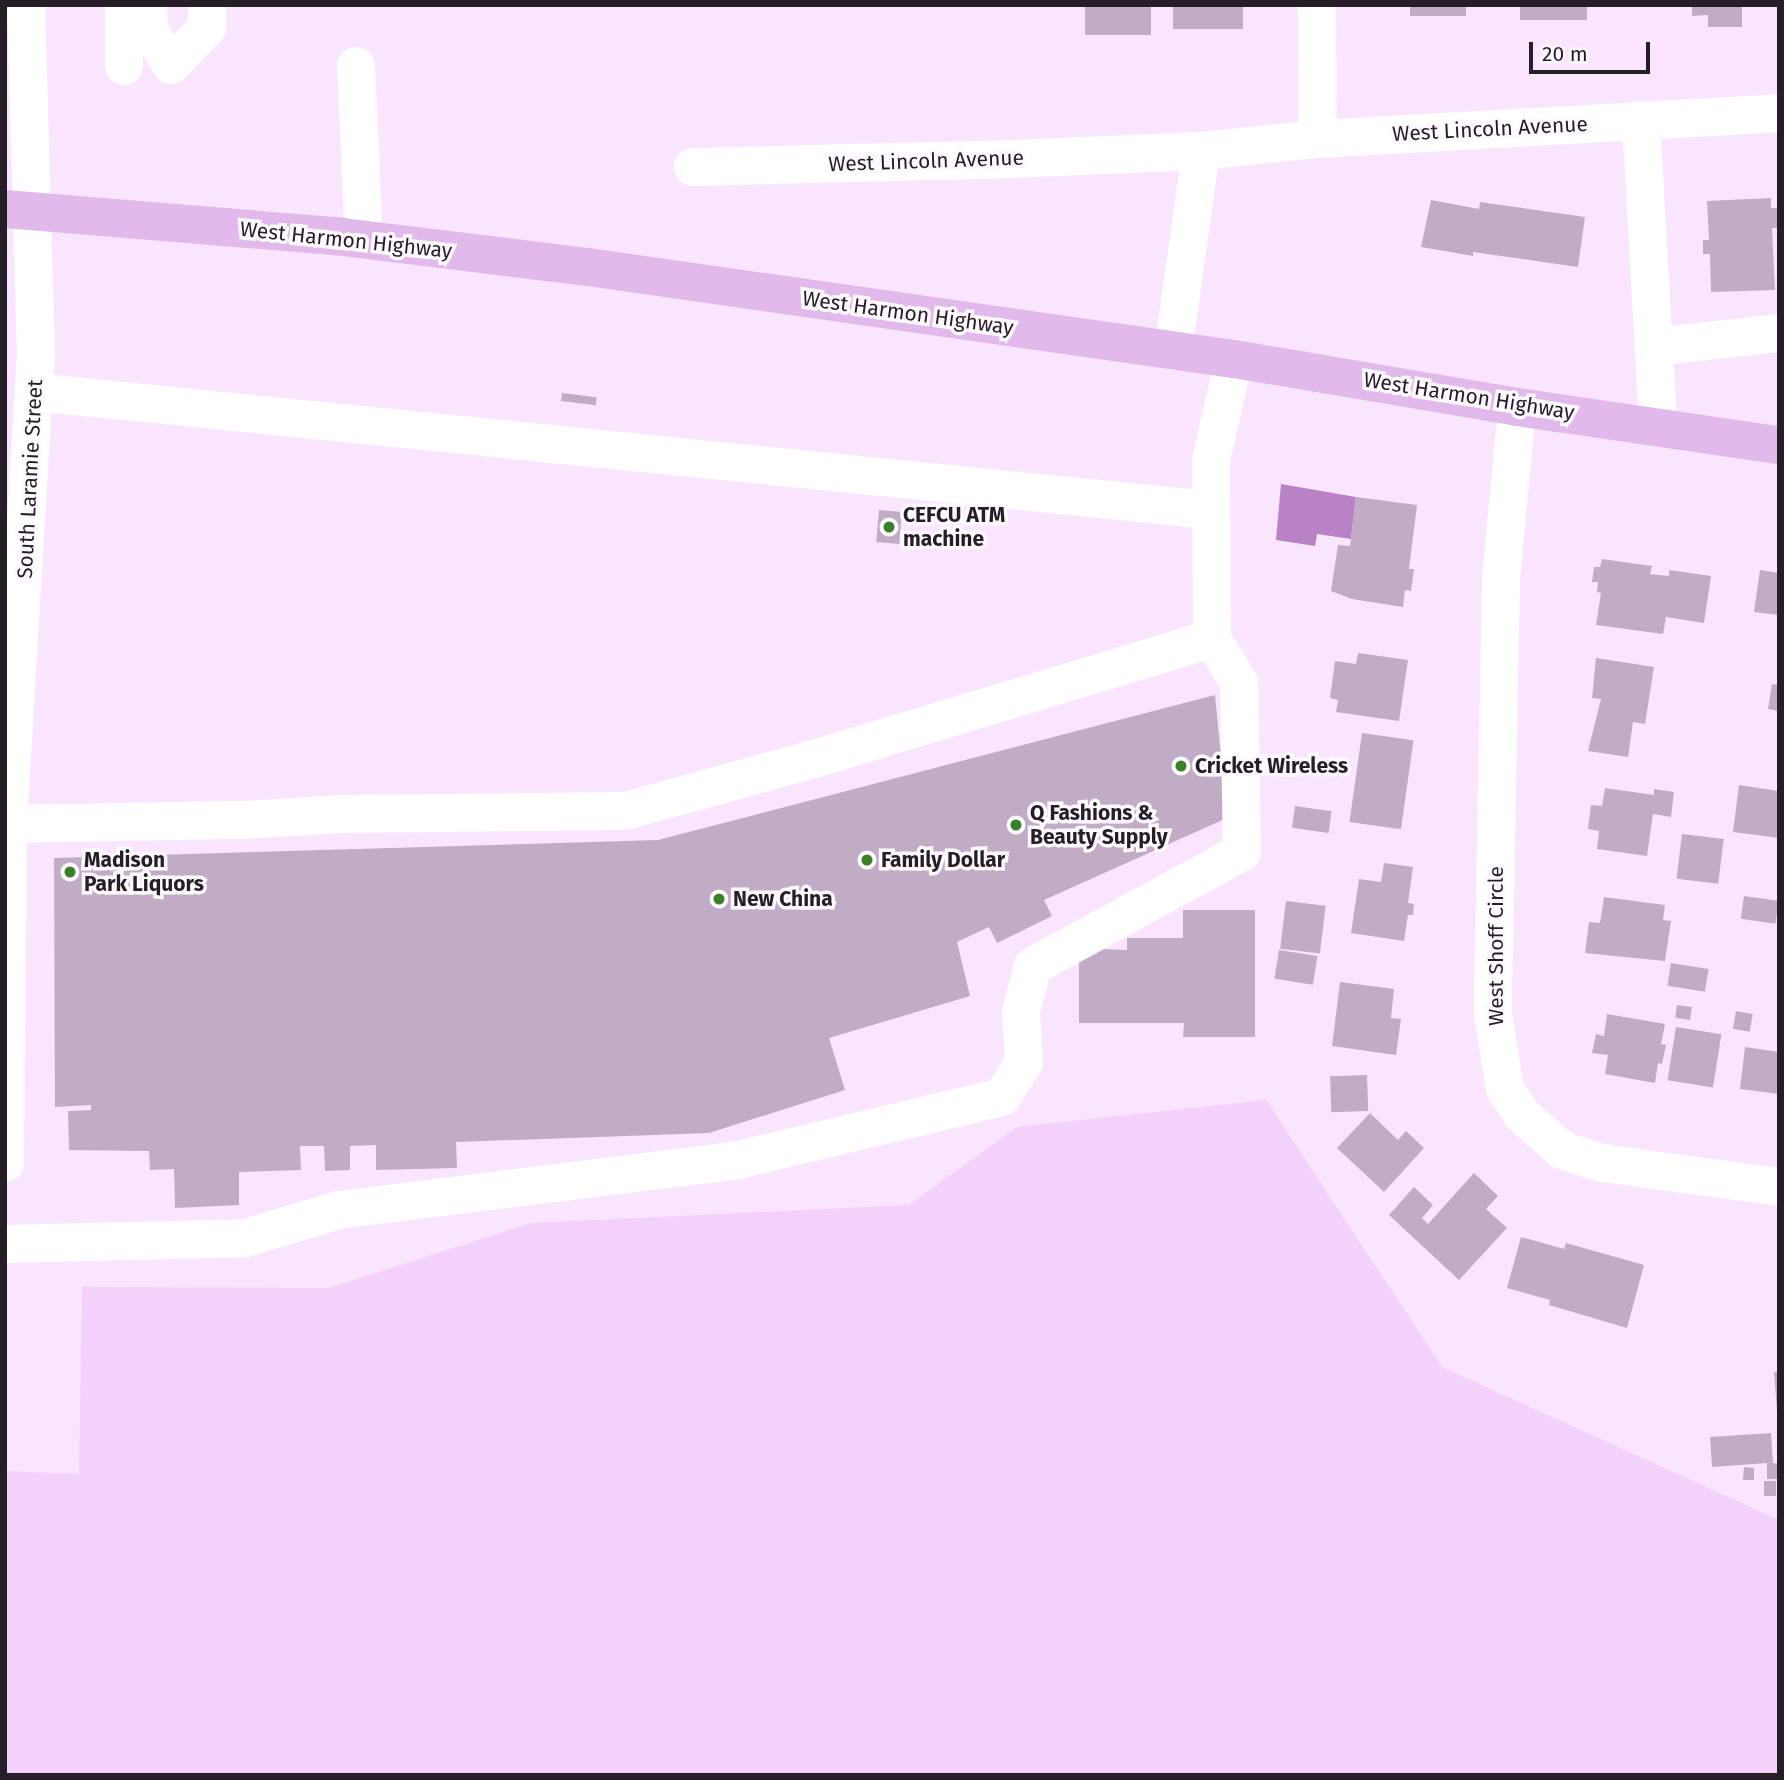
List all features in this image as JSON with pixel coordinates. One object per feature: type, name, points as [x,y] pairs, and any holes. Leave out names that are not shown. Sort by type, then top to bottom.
[{"type":"main road","name":"West Harmon Highway","points":[[20,210],[364,240],[588,267],[1234,359],[1517,407],[1779,445]]},
{"type":"street","name":"South Laramie Street","points":[[5,1163],[8,824],[36,358],[20,210],[26,5]]},
{"type":"street","points":[[124,5],[124,66]]},
{"type":"street","points":[[148,5],[149,29],[170,65]]},
{"type":"street","points":[[169,5],[170,65]]},
{"type":"street","points":[[170,65],[189,30],[189,5]]},
{"type":"street","points":[[170,65],[208,28],[207,5]]},
{"type":"street","points":[[1317,5],[1318,139]]},
{"type":"street","points":[[356,66],[364,240]]},
{"type":"street","name":"West Lincoln Avenue","points":[[693,167],[986,160],[1201,151],[1318,139],[1779,113]]},
{"type":"street","points":[[1641,120],[1658,426]]},
{"type":"street","points":[[1173,351],[1201,151]]},
{"type":"street","points":[[1653,348],[1779,333]]},
{"type":"street","points":[[5,1244],[245,1238],[339,1210],[738,1160],[1002,1097],[1024,1062],[1021,1012],[1033,966],[1242,852],[1239,682],[1212,639],[1211,461],[1234,359]]},
{"type":"street","points":[[34,392],[1210,510]]},
{"type":"street","name":"West Shoff Circle","points":[[1517,407],[1501,581],[1493,1015],[1505,1089],[1523,1116],[1562,1150],[1602,1163],[1779,1187]]},
{"type":"street","points":[[8,824],[245,820],[340,814],[625,811],[814,759],[1212,639]]},
{"type":"shaded area","points":[[1281,484],[1356,497],[1351,539],[1317,534],[1315,546],[1276,540]]},
{"type":"shaded area","points":[[1266,1100],[1442,1367],[1779,1520],[1779,1775],[5,1775],[5,1471],[79,1474],[82,1287],[329,1288],[531,1223],[909,1205],[1017,1127]]},
{"type":"building","points":[[1085,5],[1151,5],[1151,35],[1085,35]]},
{"type":"building","points":[[1173,5],[1243,5],[1243,29],[1173,29]]},
{"type":"building","points":[[1410,5],[1466,5],[1466,16],[1410,16]]},
{"type":"building","points":[[1520,5],[1587,5],[1587,20],[1520,20]]},
{"type":"building","points":[[1692,5],[1742,5],[1742,27],[1708,27],[1708,15],[1692,16]]},
{"type":"building","points":[[1771,198],[1771,208],[1779,208],[1779,228],[1772,228],[1775,290],[1711,292],[1710,254],[1703,254],[1703,240],[1709,240],[1707,201]]},
{"type":"building","points":[[1431,200],[1479,209],[1480,202],[1585,217],[1578,267],[1473,252],[1473,256],[1421,247]]},
{"type":"building","points":[[562,393],[597,397],[596,405],[561,401]]},
{"type":"building","points":[[1356,497],[1417,505],[1409,569],[1414,569],[1411,591],[1405,590],[1403,607],[1352,599],[1331,591],[1338,545],[1350,546]]},
{"type":"building","name":"CEFCU ATM machine","points":[[879,510],[902,512],[899,544],[876,542]]},
{"type":"building","points":[[1602,559],[1652,566],[1650,574],[1669,576],[1669,570],[1711,576],[1704,623],[1666,617],[1663,634],[1596,625],[1601,593],[1597,592],[1598,582],[1592,582],[1594,567],[1600,567]]},
{"type":"building","points":[[1760,570],[1779,573],[1779,615],[1754,612]]},
{"type":"building","points":[[1358,653],[1408,660],[1399,721],[1336,712],[1338,700],[1330,698],[1335,661],[1356,664]]},
{"type":"building","points":[[1596,658],[1654,667],[1645,724],[1633,722],[1628,757],[1588,751],[1601,699],[1592,698]]},
{"type":"building","points":[[1772,684],[1779,685],[1779,711],[1768,709]]},
{"type":"building","points":[[1215,695],[1227,818],[1044,900],[1052,916],[997,943],[989,927],[957,942],[970,996],[829,1038],[845,1090],[709,1133],[456,1142],[457,1168],[376,1170],[376,1145],[350,1146],[350,1170],[325,1171],[324,1146],[300,1146],[301,1170],[239,1172],[239,1205],[175,1208],[174,1169],[150,1170],[149,1151],[69,1150],[68,1111],[91,1110],[91,1105],[55,1107],[54,858],[658,840]]},
{"type":"building","points":[[1362,733],[1413,740],[1401,829],[1349,822]]},
{"type":"building","points":[[1739,785],[1779,791],[1779,838],[1733,832]]},
{"type":"building","points":[[1605,788],[1654,795],[1654,789],[1674,792],[1671,817],[1653,814],[1647,856],[1597,849],[1599,831],[1588,829],[1591,805],[1602,806]]},
{"type":"building","points":[[1295,806],[1332,811],[1329,833],[1292,828]]},
{"type":"building","points":[[1682,834],[1724,839],[1718,884],[1677,879]]},
{"type":"building","points":[[1384,863],[1413,867],[1408,903],[1414,904],[1413,915],[1408,915],[1404,941],[1351,933],[1359,879],[1381,882]]},
{"type":"building","points":[[1744,896],[1779,901],[1775,924],[1741,919]]},
{"type":"building","points":[[1604,897],[1665,905],[1663,920],[1671,921],[1665,961],[1585,953],[1589,922],[1600,923]]},
{"type":"building","points":[[1286,901],[1326,906],[1320,954],[1280,949]]},
{"type":"building","points":[[1183,910],[1255,910],[1255,1037],[1183,1037],[1184,1023],[1079,1023],[1079,961],[1100,949],[1127,950],[1127,938],[1183,938]]},
{"type":"building","points":[[1279,950],[1318,956],[1313,985],[1274,979]]},
{"type":"building","points":[[1671,963],[1709,969],[1705,992],[1667,986]]},
{"type":"building","points":[[1340,982],[1394,989],[1391,1018],[1401,1019],[1396,1055],[1332,1046]]},
{"type":"building","points":[[1677,1005],[1692,1007],[1690,1020],[1675,1018]]},
{"type":"building","points":[[1736,1011],[1753,1014],[1750,1032],[1733,1029]]},
{"type":"building","points":[[1607,1014],[1665,1024],[1661,1044],[1666,1045],[1662,1064],[1658,1063],[1655,1083],[1605,1074],[1608,1055],[1592,1053],[1596,1034],[1604,1036]]},
{"type":"building","points":[[1676,1027],[1721,1034],[1713,1088],[1668,1080]]},
{"type":"building","points":[[1745,1047],[1779,1052],[1779,1094],[1740,1089]]},
{"type":"building","points":[[1367,1075],[1368,1111],[1331,1112],[1330,1076]]},
{"type":"building","points":[[1370,1113],[1398,1140],[1406,1131],[1424,1148],[1384,1192],[1337,1148]]},
{"type":"building","points":[[1474,1173],[1498,1196],[1486,1209],[1507,1228],[1459,1280],[1389,1215],[1414,1187],[1433,1205],[1422,1218],[1428,1224]]},
{"type":"building","points":[[1521,1237],[1564,1249],[1566,1243],[1644,1265],[1627,1328],[1549,1305],[1550,1300],[1507,1288]]},
{"type":"building","points":[[1779,1371],[1779,1410],[1777,1411],[1774,1372]]},
{"type":"building","points":[[1771,1433],[1773,1463],[1779,1464],[1779,1479],[1767,1479],[1767,1463],[1712,1467],[1710,1437]]},
{"type":"building","points":[[1744,1467],[1754,1468],[1754,1480],[1743,1480]]},
{"type":"building","points":[[1764,1481],[1776,1481],[1776,1496],[1764,1496]]},
{"type":"place","name":"CEFCU ATM machine","points":[[889,527]]},
{"type":"place","name":"Cricket Wireless","points":[[1181,766]]},
{"type":"place","name":"Q Fashions & Beauty Supply","points":[[1016,825]]},
{"type":"place","name":"Family Dollar","points":[[867,860]]},
{"type":"place","name":"Madison Park Liquors","points":[[70,872]]},
{"type":"place","name":"New China","points":[[719,899]]}]
